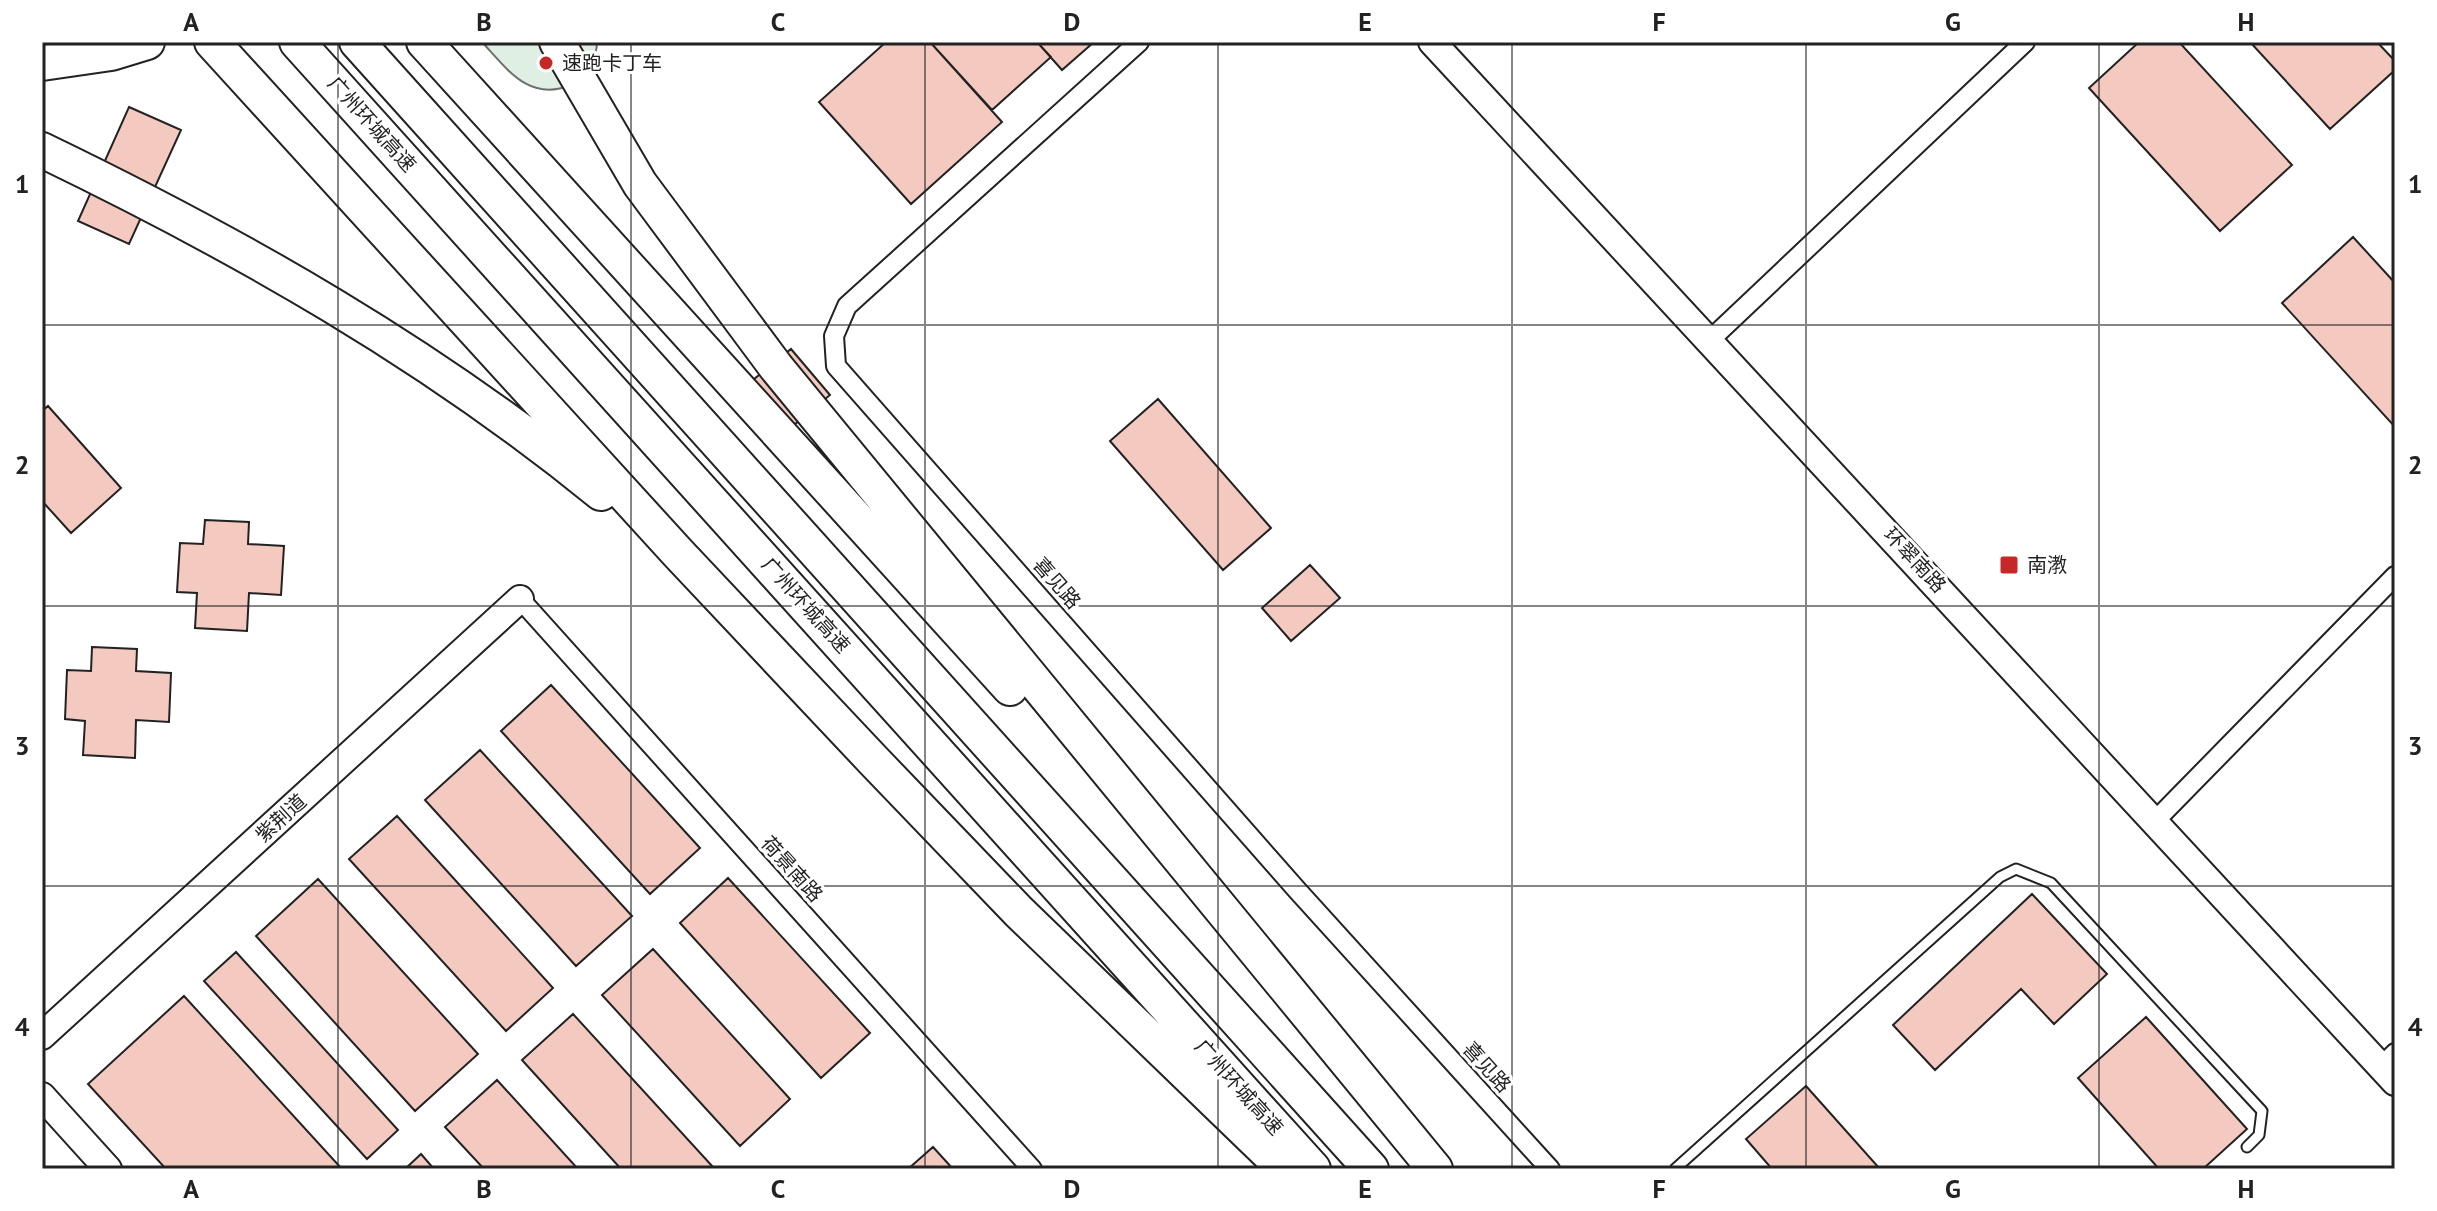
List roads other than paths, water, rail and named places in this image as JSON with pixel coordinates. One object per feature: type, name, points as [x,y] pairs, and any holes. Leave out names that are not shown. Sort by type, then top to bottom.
[{"type":"highway","points":[[42,63],[111,53],[147,42]]},
{"type":"highway","points":[[212,42],[749,628],[1019,912],[1285,1169]]},
{"type":"highway","name":"广州环城高速","points":[[297,42],[1313,1169]]},
{"type":"highway","points":[[357,42],[1371,1169]]},
{"type":"highway","points":[[424,42],[1337,1051]]},
{"type":"highway","points":[[557,42],[640,184],[776,367],[1435,1169]]},
{"type":"highway","points":[[42,150],[271,267],[438,371],[515,426],[648,532],[749,628]]},
{"type":"street","name":"喜见路","points":[[1139,42],[847,306],[834,336],[836,366],[1297,890],[1550,1169]]},
{"type":"street","name":"环翠南路","points":[[1432,42],[2390,1067]]},
{"type":"street","points":[[1710,340],[2025,42]]},
{"type":"street","points":[[2156,820],[2395,576]]},
{"type":"street","name":"紫荆道","points":[[42,1036],[520,599]]},
{"type":"street","name":"荷景南路","points":[[520,599],[1032,1169]]},
{"type":"street","points":[[42,1096],[108,1169]]},
{"type":"lane","points":[[1675,1169],[2000,877],[2016,869],[2051,883],[2262,1111],[2259,1135],[2247,1147]]},
{"type":"place","name":"速跑卡丁车","points":[[546,63]]},
{"type":"place","name":"南漖","points":[[2009,565]]}]
